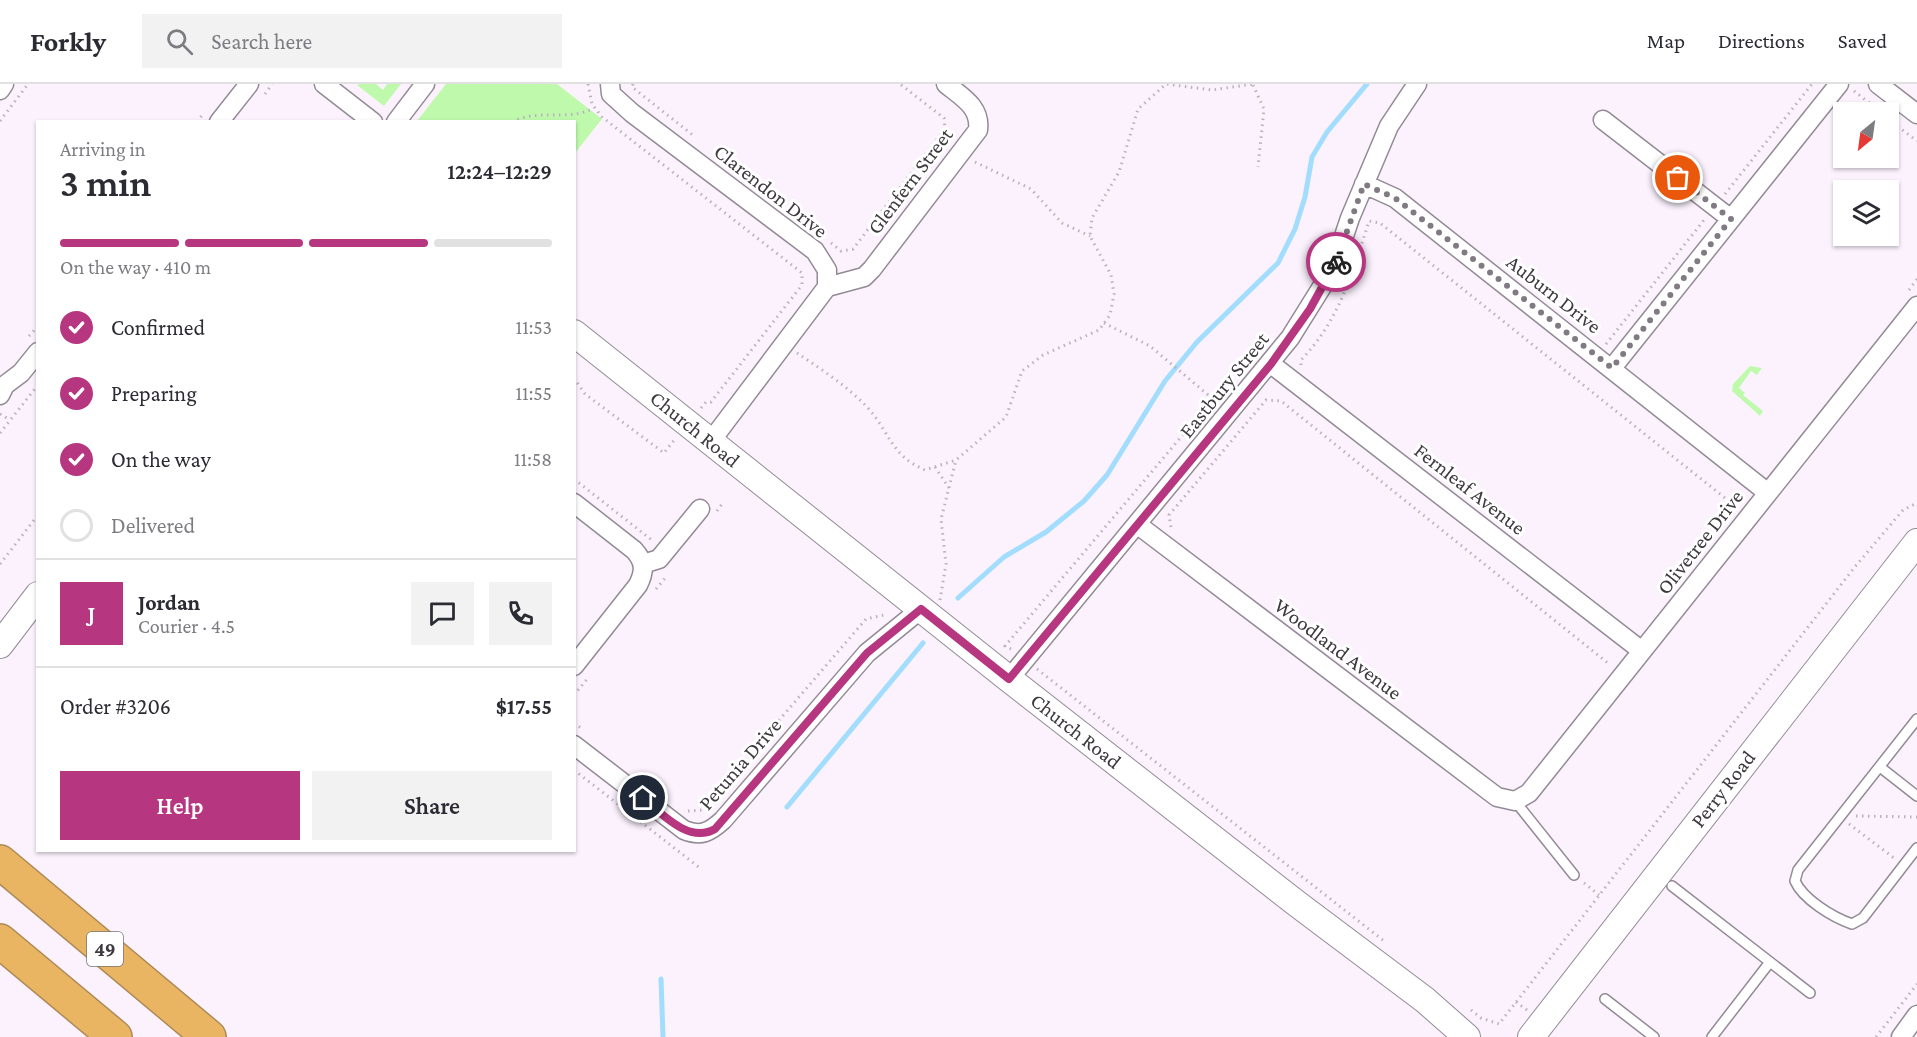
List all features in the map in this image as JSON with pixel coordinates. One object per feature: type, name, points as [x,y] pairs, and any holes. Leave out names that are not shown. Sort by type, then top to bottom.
[{"type":"highway","name":"49","points":[[0,862],[208,1037]]},
{"type":"highway","points":[[0,941],[115,1037]]},
{"type":"main road","name":"Church Road","points":[[576,335],[921,609],[1017,669],[1305,910],[1425,1000],[1467,1037]]},
{"type":"main road","name":"Perry Road","points":[[1531,1037],[1917,542]]},
{"type":"main road","points":[[0,645],[36,598]]},
{"type":"street","points":[[0,90],[4,84]]},
{"type":"street","points":[[221,120],[249,84]]},
{"type":"street","points":[[324,84],[370,120]]},
{"type":"street","points":[[398,120],[425,84]]},
{"type":"street","name":"Clarendon Drive","points":[[610,84],[611,94],[632,113],[815,251],[827,270],[827,287]]},
{"type":"street","name":"Glenfern Street","points":[[827,287],[857,280],[872,269],[978,130],[979,120],[969,103],[945,84]]},
{"type":"street","name":"Eastbury Street","points":[[1017,669],[1271,364],[1310,309],[1333,269],[1364,184],[1389,126],[1417,84]]},
{"type":"street","points":[[1878,84],[1917,114]]},
{"type":"street","points":[[1612,368],[1731,219],[1844,86]]},
{"type":"street","points":[[1603,120],[1731,219]]},
{"type":"street","name":"Auburn Drive","points":[[1364,184],[1395,198],[1768,493]]},
{"type":"street","points":[[711,441],[786,345],[827,287]]},
{"type":"street","name":"Olivetree Drive","points":[[1515,801],[1529,793],[1917,306]]},
{"type":"street","points":[[2,387],[21,374],[36,355]]},
{"type":"street","name":"Fernleaf Avenue","points":[[1271,364],[1642,651]]},
{"type":"street","points":[[576,505],[634,550],[643,564],[644,572],[638,585],[576,663]]},
{"type":"street","points":[[643,564],[659,559],[700,509]]},
{"type":"street","name":"Woodland Avenue","points":[[1138,525],[1497,797],[1515,801]]},
{"type":"street","name":"Petunia Drive","points":[[579,738],[684,830],[695,834],[707,833],[723,820],[867,653],[921,609]]},
{"type":"street","points":[[1901,1037],[1917,1015]]},
{"type":"lane","points":[[1917,718],[1880,767],[1838,816],[1798,870],[1794,880],[1799,889],[1839,919],[1852,924],[1863,918],[1917,848]]},
{"type":"lane","points":[[1880,767],[1917,796]]},
{"type":"lane","points":[[1515,801],[1574,875]]},
{"type":"lane","points":[[1672,886],[1810,993]]},
{"type":"lane","points":[[1712,1037],[1770,962]]},
{"type":"lane","points":[[1605,999],[1654,1037]]},
{"type":"path","points":[[576,381],[585,394],[664,453],[705,402],[711,402],[802,285],[802,273],[594,108],[589,97],[588,84]]},
{"type":"path","points":[[841,250],[853,249],[945,129],[944,118],[900,84]]},
{"type":"path","points":[[786,345],[833,378],[867,408],[906,462],[926,470],[956,460],[1006,417],[1022,371],[1043,355],[1099,330],[1110,315],[1114,294],[1111,275],[1090,236],[1092,218],[1119,172],[1138,109],[1166,84],[1212,90],[1253,84],[1264,109],[1258,167]]},
{"type":"path","points":[[1844,86],[1867,102]]},
{"type":"path","points":[[517,120],[526,116],[578,114],[594,108]]},
{"type":"path","points":[[1899,127],[1917,141]]},
{"type":"path","points":[[959,155],[1030,189],[1062,223],[1090,236]]},
{"type":"path","points":[[1302,373],[1300,360],[1314,346],[1341,304],[1369,221],[1380,223],[1737,508]]},
{"type":"path","points":[[1104,323],[1150,346],[1214,399],[1005,646],[1017,669],[1387,943]]},
{"type":"path","points":[[0,433],[36,388]]},
{"type":"path","points":[[1170,526],[1169,515],[1266,400],[1281,401],[1612,667]]},
{"type":"path","points":[[0,414],[10,420]]},
{"type":"path","points":[[683,807],[689,812],[702,810],[866,619],[939,608],[946,564],[941,519],[956,460]]},
{"type":"path","points":[[935,467],[949,488]]},
{"type":"path","points":[[576,481],[666,550]]},
{"type":"path","points":[[1464,1005],[1481,1018],[1499,1024],[1854,568],[1903,510],[1917,503]]},
{"type":"path","points":[[0,564],[36,518]]},
{"type":"path","points":[[576,772],[700,868]]},
{"type":"path","points":[[1838,816],[1917,817]]},
{"type":"path","points":[[1838,816],[1903,865]]},
{"type":"path","points":[[1574,875],[1599,895]]},
{"type":"path","points":[[1876,1037],[1917,984]]},
{"type":"green space","points":[[376,84],[383,90],[387,84],[401,84],[384,106],[357,85]]},
{"type":"green space","points":[[446,84],[557,84],[602,119],[576,152],[576,120],[418,120]]},
{"type":"green space","points":[[1750,366],[1762,368],[1757,375],[1751,371],[1739,388],[1745,393],[1743,395],[1763,411],[1760,416],[1732,391],[1733,384]]},
{"type":"waterway","points":[[958,598],[1004,557],[1046,532],[1084,501],[1107,475],[1165,381],[1197,342],[1278,263],[1295,229],[1305,197],[1312,157],[1327,132],[1367,84]]},
{"type":"waterway","points":[[787,807],[923,643]]},
{"type":"waterway","points":[[661,979],[663,1037]]},
{"type":"way so far","points":[[1336,262],[1364,184],[1395,198],[1612,368],[1731,219],[1678,178]]},
{"type":"route","points":[[643,798],[684,830],[701,834],[715,829],[867,653],[921,609],[1009,679],[1271,364],[1310,309],[1336,262]]}]
